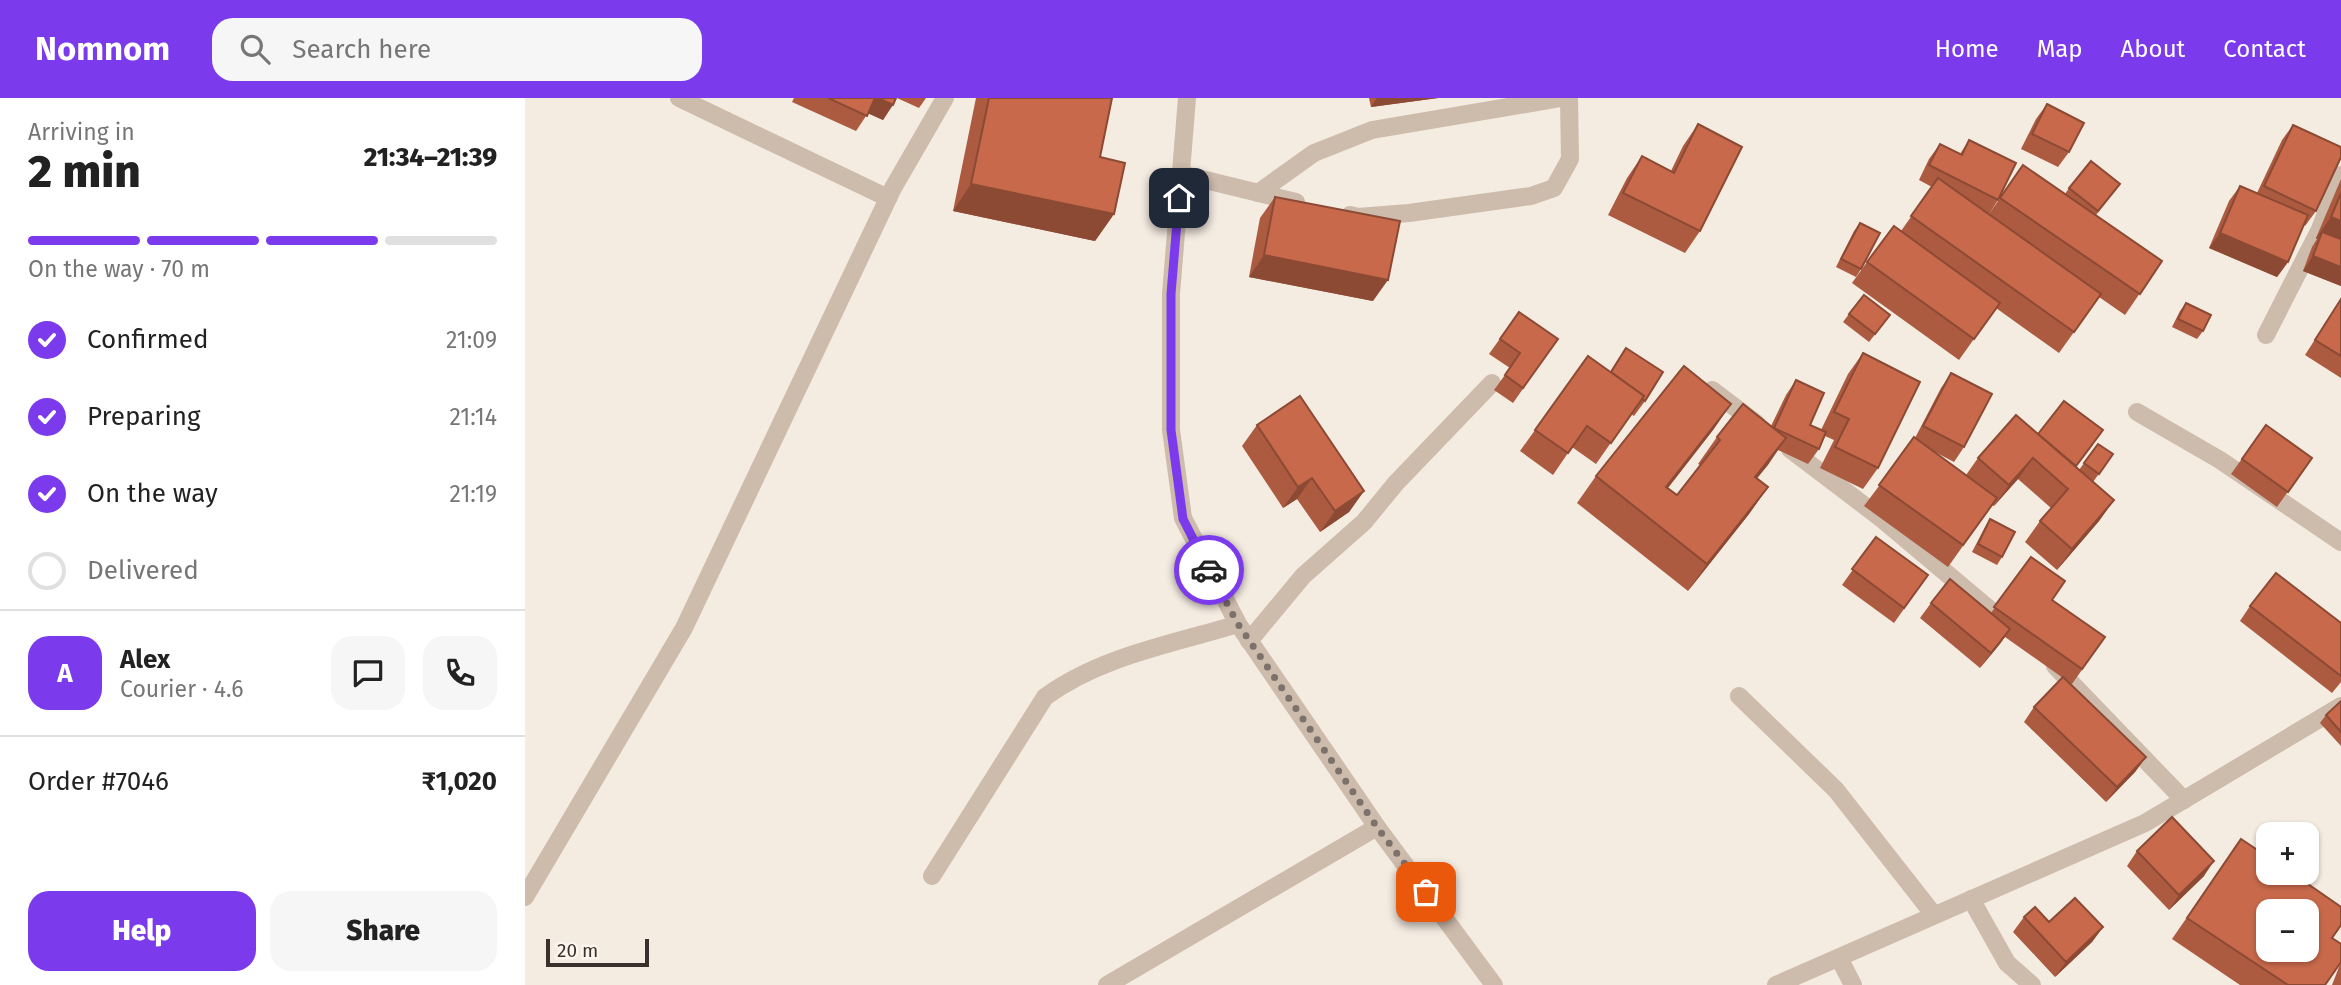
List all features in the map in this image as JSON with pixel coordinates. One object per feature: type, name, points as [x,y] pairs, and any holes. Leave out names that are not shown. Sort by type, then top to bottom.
[{"type":"street","points":[[679,98],[888,198]]},
{"type":"street","points":[[525,897],[530,877],[684,628],[888,198],[944,98]]},
{"type":"street","points":[[1187,98],[1171,294],[1171,430],[1183,519],[1249,641],[1377,827],[1491,983]]},
{"type":"street","points":[[1258,192],[1314,153],[1372,131],[1561,98]]},
{"type":"street","points":[[1335,211],[1358,217],[1409,213],[1531,196],[1554,188],[1570,159],[1569,98]]},
{"type":"street","points":[[1181,174],[1311,206]]},
{"type":"street","points":[[2266,335],[2320,229],[2341,175]]},
{"type":"street","points":[[1699,380],[1882,519],[2018,634]]},
{"type":"street","points":[[1249,641],[1303,576],[1364,522],[1396,483],[1492,383]]},
{"type":"street","points":[[2137,412],[2220,460],[2341,542]]},
{"type":"street","points":[[932,876],[1045,697],[1068,680],[1100,666],[1238,624]]},
{"type":"street","points":[[2039,651],[2184,800]]},
{"type":"street","points":[[1739,696],[1836,790],[1934,915]]},
{"type":"street","points":[[1776,985],[2145,824],[2341,706]]},
{"type":"street","points":[[1107,985],[1377,827]]},
{"type":"street","points":[[1971,900],[2007,963],[2032,985]]},
{"type":"street","points":[[1839,958],[1853,985]]},
{"type":"building","points":[[828,98],[875,98],[867,116]]},
{"type":"building","points":[[878,98],[896,98],[893,105]]},
{"type":"building","points":[[989,98],[1112,98],[1100,157],[1125,163],[1114,214],[971,184]]},
{"type":"building","points":[[2047,104],[2084,123],[2069,152],[2032,134]]},
{"type":"building","points":[[1698,124],[1742,147],[1700,231],[1623,193],[1642,156],[1674,173]]},
{"type":"building","points":[[2293,125],[2341,147],[2341,157],[2316,211],[2264,186]]},
{"type":"building","points":[[1969,140],[2016,163],[1998,200],[1929,165],[1940,144],[1962,155]]},
{"type":"building","points":[[2091,161],[2120,184],[2098,211],[2069,188]]},
{"type":"building","points":[[2023,165],[2162,261],[2140,294],[2000,198]]},
{"type":"building","points":[[1938,178],[2101,294],[2074,332],[1911,216]]},
{"type":"building","points":[[2240,186],[2308,215],[2288,262],[2220,233]]},
{"type":"building","points":[[2341,193],[2341,221],[2331,217]]},
{"type":"building","points":[[1275,197],[1400,221],[1388,280],[1264,255]]},
{"type":"building","points":[[1860,223],[1880,233],[1861,269],[1841,259]]},
{"type":"building","points":[[1894,226],[2000,303],[1974,339],[1867,262]]},
{"type":"building","points":[[2322,232],[2341,239],[2341,267],[2313,256]]},
{"type":"building","points":[[1864,295],[1890,315],[1875,334],[1849,314]]},
{"type":"building","points":[[2341,299],[2341,356],[2315,340]]},
{"type":"building","points":[[2186,303],[2211,315],[2203,331],[2178,319]]},
{"type":"building","points":[[1519,312],[1558,339],[1523,388],[1505,375],[1520,353],[1500,339]]},
{"type":"building","points":[[1626,348],[1663,372],[1645,401],[1642,399],[1644,396],[1611,372]]},
{"type":"building","points":[[1863,353],[1920,382],[1878,468],[1835,447],[1849,419],[1834,412]]},
{"type":"building","points":[[1588,356],[1644,396],[1611,443],[1587,426],[1568,453],[1535,430]]},
{"type":"building","points":[[1684,366],[1731,404],[1666,487],[1677,495],[1720,440],[1717,437],[1743,404],[1786,438],[1755,477],[1768,487],[1707,564],[1596,476]]},
{"type":"building","points":[[1951,373],[1992,394],[1964,447],[1923,426]]},
{"type":"building","points":[[1796,380],[1824,393],[1810,425],[1826,432],[1819,449],[1774,428]]},
{"type":"building","points":[[1300,396],[1364,491],[1335,511],[1312,478],[1298,487],[1257,425]]},
{"type":"building","points":[[2064,401],[2103,430],[2076,466],[2038,434]]},
{"type":"building","points":[[2016,415],[2114,500],[2072,549],[2040,521],[2068,489],[2033,458],[2009,485],[1978,458]]},
{"type":"building","points":[[2266,425],[2312,458],[2288,492],[2242,459]]},
{"type":"building","points":[[1914,437],[1997,498],[1963,545],[1879,485]]},
{"type":"building","points":[[2098,444],[2113,454],[2099,474],[2084,463]]},
{"type":"building","points":[[1990,519],[2015,532],[2002,557],[1978,544]]},
{"type":"building","points":[[1876,537],[1928,575],[1904,608],[1852,569]]},
{"type":"building","points":[[2031,557],[2065,581],[2052,600],[2105,637],[2082,669],[1994,607]]},
{"type":"building","points":[[2276,573],[2341,623],[2341,676],[2250,606]]},
{"type":"building","points":[[1950,579],[2010,629],[1991,653],[1931,603]]},
{"type":"building","points":[[2063,677],[2146,757],[2117,787],[2034,707]]},
{"type":"building","points":[[2341,701],[2341,732],[2326,715]]},
{"type":"building","points":[[2172,817],[2214,861],[2179,895],[2137,851]]},
{"type":"building","points":[[2241,839],[2256,849],[2256,885],[2309,885],[2341,907],[2341,925],[2332,938],[2341,944],[2341,962],[2325,985],[2288,985],[2187,918]]},
{"type":"building","points":[[2075,898],[2103,927],[2066,962],[2024,917],[2035,907],[2049,922]]},
{"type":"way so far","points":[[1209,570],[1230,613],[1377,827],[1426,892]]},
{"type":"route","points":[[1179,198],[1171,294],[1171,430],[1183,519],[1209,570]]}]
